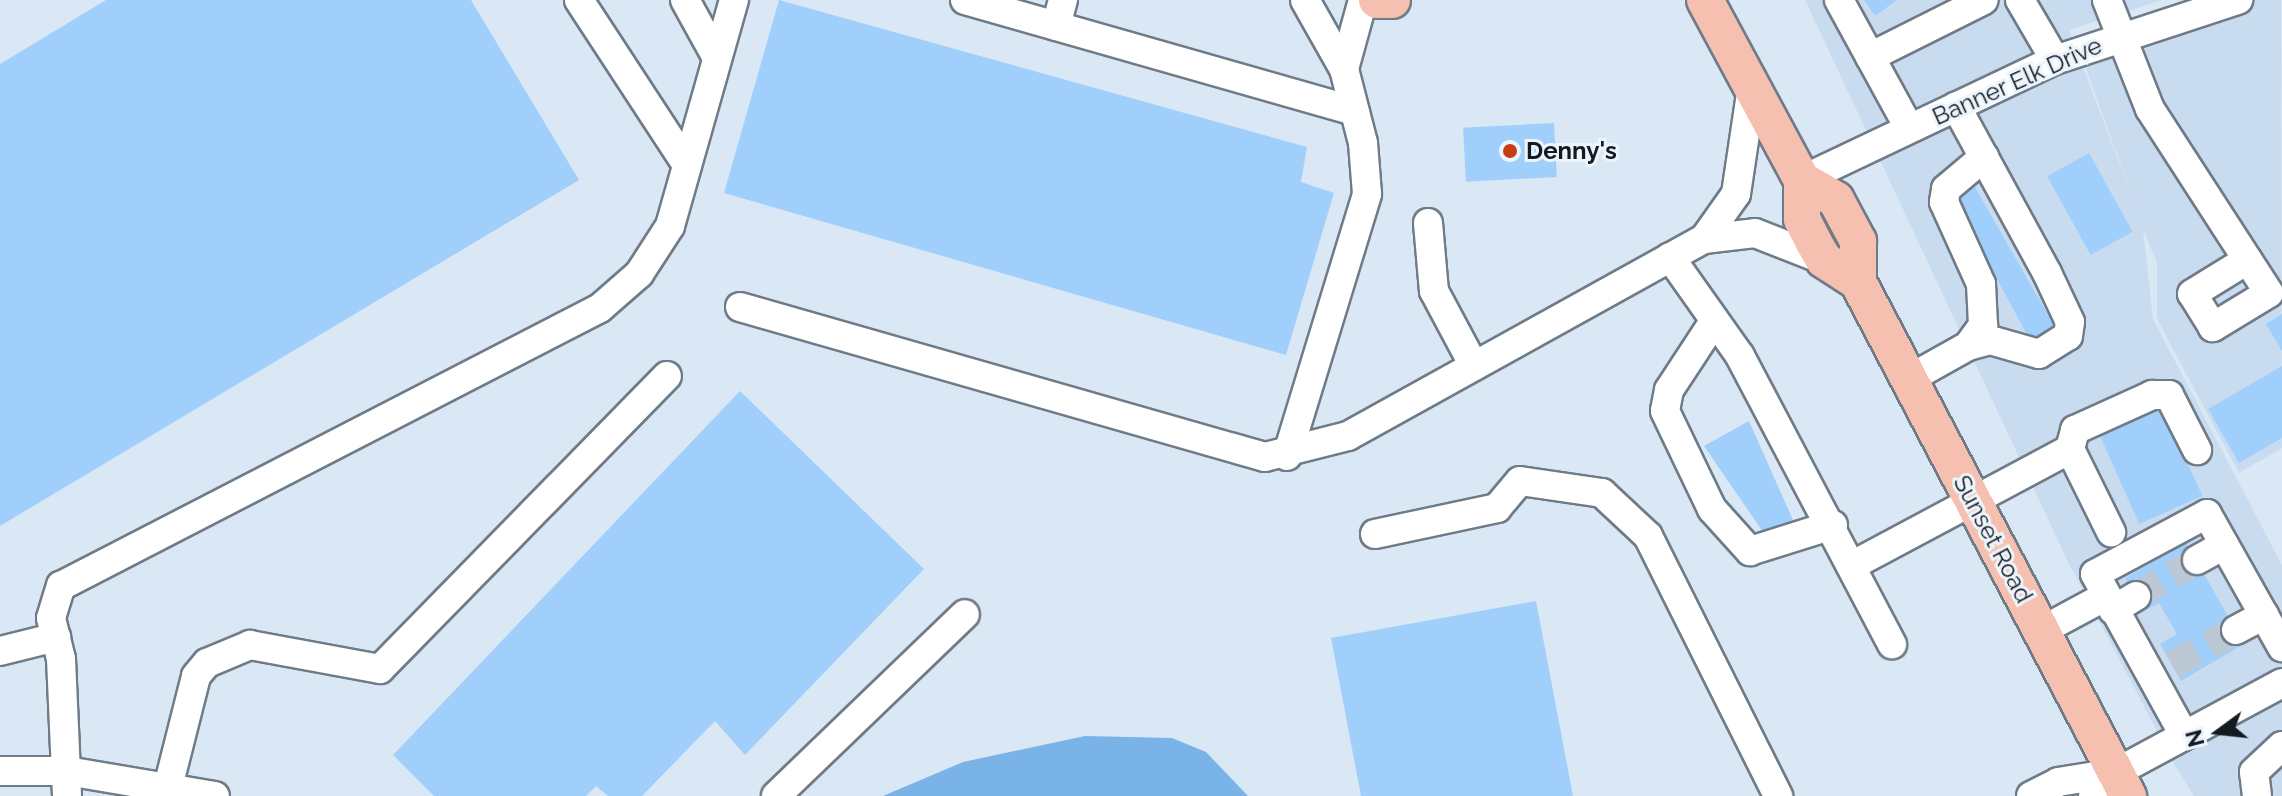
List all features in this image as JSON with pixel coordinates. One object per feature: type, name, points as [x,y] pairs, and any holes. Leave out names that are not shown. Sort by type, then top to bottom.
[{"type":"main road","points":[[1377,0],[1392,0]]},
{"type":"main road","name":"Sunset Road","points":[[1705,0],[1802,180],[1802,219],[1824,260],[1858,282]]},
{"type":"main road","name":"Sunset Road","points":[[1802,180],[1836,200],[1858,241],[1858,282],[2041,631],[2112,788]]},
{"type":"street","points":[[579,0],[687,165]]},
{"type":"street","points":[[685,0],[717,58]]},
{"type":"street","points":[[67,784],[56,637],[51,618],[61,586],[600,308],[639,274],[670,226],[734,0]]},
{"type":"street","points":[[965,0],[1060,13],[1355,111]]},
{"type":"street","points":[[1287,456],[1367,194],[1355,111],[1344,69],[1305,0]]},
{"type":"street","points":[[1344,69],[1363,0]]},
{"type":"street","points":[[1839,0],[1909,128]]},
{"type":"street","points":[[1870,57],[1984,0]]},
{"type":"street","points":[[2020,0],[2055,60]]},
{"type":"street","points":[[2107,0],[2116,38],[2150,109],[2247,260]]},
{"type":"street","name":"Banner Elk Drive","points":[[1802,180],[2055,60],[2232,1]]},
{"type":"street","points":[[1704,239],[1736,194],[1752,87]]},
{"type":"street","points":[[1909,379],[1968,346],[1990,340],[2039,354],[2068,336],[2070,322],[1956,106]]},
{"type":"street","points":[[1968,346],[1983,325],[1981,284],[1944,202],[1946,189],[1984,157]]},
{"type":"street","points":[[1428,223],[1434,291],[1474,366]]},
{"type":"street","points":[[740,307],[1265,457],[1287,456],[1348,436],[1704,239],[1755,233],[1824,260]]},
{"type":"street","points":[[1670,257],[1713,323],[1740,356],[1833,525],[1892,644]]},
{"type":"street","points":[[1713,323],[1669,390],[1665,411],[1712,509],[1750,551],[1833,525]]},
{"type":"street","points":[[168,787],[196,676],[207,663],[250,645],[380,669],[667,376]]},
{"type":"street","points":[[2111,532],[2070,449],[2075,430],[2152,395],[2169,395],[2197,450]]},
{"type":"street","points":[[1853,565],[2070,449]]},
{"type":"street","points":[[1375,534],[1497,508],[1520,481],[1602,493],[1648,536],[1778,796]]},
{"type":"street","points":[[2184,735],[2162,672],[2118,601],[2095,574],[2207,514],[2282,647]]},
{"type":"street","points":[[2197,560],[2224,545]]},
{"type":"street","points":[[2041,631],[2118,601]]},
{"type":"street","points":[[776,796],[965,614]]},
{"type":"street","points":[[2236,630],[2264,615]]},
{"type":"street","points":[[0,651],[56,637]]},
{"type":"street","points":[[2031,796],[2058,782],[2112,788],[2184,735],[2282,683]]},
{"type":"street","points":[[2257,796],[2254,772],[2282,746]]},
{"type":"street","points":[[2273,796],[2268,773],[2282,759]]},
{"type":"street","points":[[0,771],[67,784],[168,787],[215,796]]},
{"type":"shaded area","points":[[1805,0],[2162,0],[2069,30],[2134,202],[2084,63],[2198,28],[2193,0],[2281,0],[2282,448],[2239,473],[2157,319],[2157,263],[2143,229],[2153,319],[2282,565],[2282,796],[2194,796],[2176,767],[2069,564]]},
{"type":"water","points":[[1085,736],[1172,738],[1206,752],[1248,796],[883,796],[963,762]]},
{"type":"building","points":[[106,0],[471,0],[579,180],[0,526],[0,64]]},
{"type":"building","points":[[779,0],[1307,147],[1301,182],[1334,193],[1286,355],[724,193]]},
{"type":"building","points":[[1864,0],[1897,0],[1875,16]]},
{"type":"building","name":"Denny's","points":[[1554,123],[1557,177],[1466,182],[1463,128]]},
{"type":"building","points":[[2089,153],[2133,232],[2091,255],[2047,176]]},
{"type":"building","points":[[1971,180],[2056,329],[2032,344],[1950,192]]},
{"type":"building","points":[[2282,314],[2282,351],[2266,324]]},
{"type":"building","points":[[2282,366],[2282,438],[2239,463],[2208,409]]},
{"type":"building","points":[[740,391],[924,569],[745,755],[715,721],[642,796],[608,796],[596,786],[586,796],[434,796],[393,755]]},
{"type":"building","points":[[2160,401],[2202,496],[2139,524],[2097,429]]},
{"type":"building","points":[[1749,421],[1793,520],[1765,535],[1704,446]]},
{"type":"building","points":[[2186,543],[2244,644],[2181,681],[2160,644],[2177,634],[2159,603],[2144,611],[2125,578]]},
{"type":"building","points":[[1536,601],[1573,796],[1361,796],[1331,638]]},
{"type":"tunnel","points":[[2136,596],[2197,560]]},
{"type":"tunnel","points":[[2172,665],[2236,630]]},
{"type":"place","name":"Denny's","points":[[1510,151]]}]
